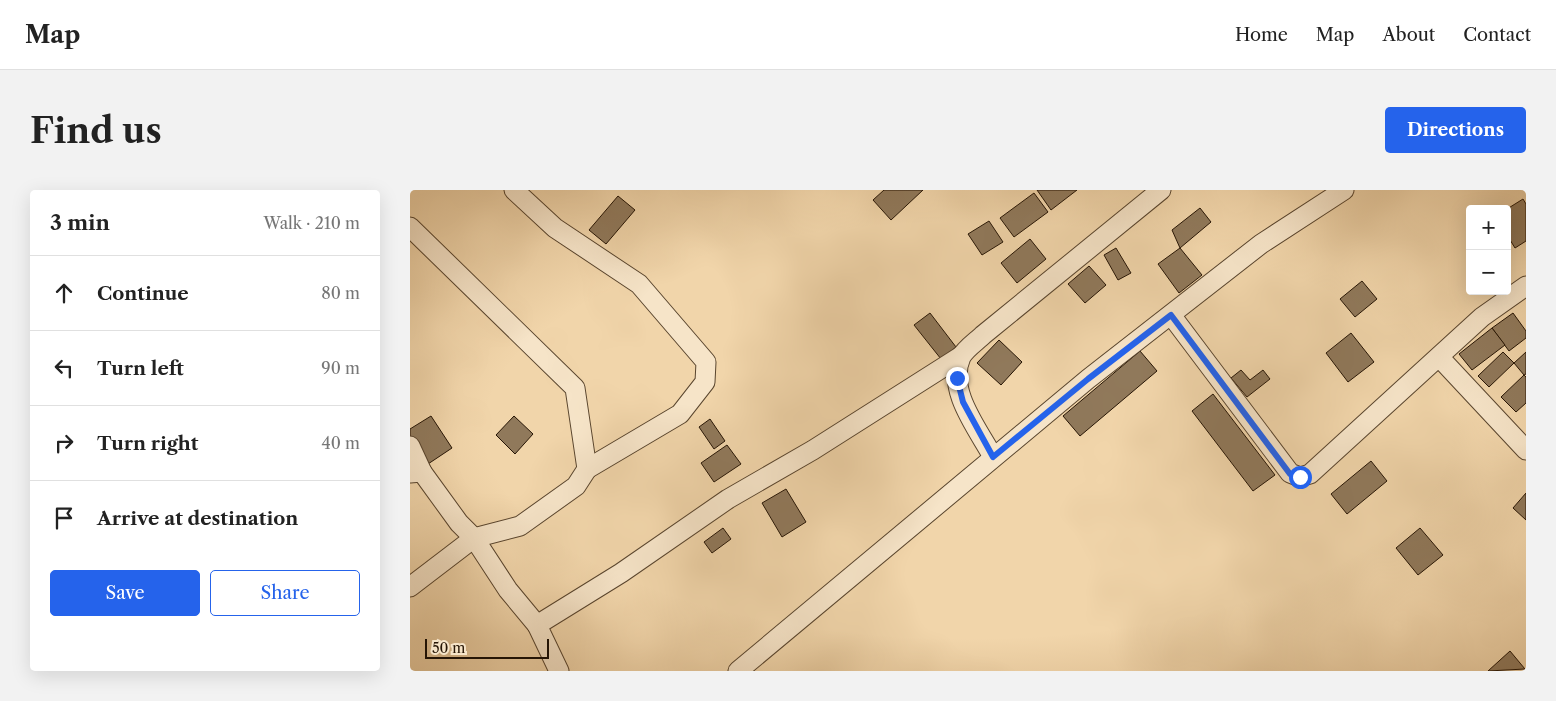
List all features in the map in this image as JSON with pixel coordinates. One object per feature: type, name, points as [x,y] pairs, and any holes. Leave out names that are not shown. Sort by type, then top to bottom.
[{"type":"street","points":[[410,587],[474,538],[520,526],[576,486],[587,469],[680,414],[705,382],[706,362],[639,284],[555,228],[514,190]]},
{"type":"street","points":[[537,625],[621,573],[728,499],[813,450],[961,356],[983,335],[1161,190]]},
{"type":"street","points":[[738,671],[1088,379],[1268,239],[1344,190]]},
{"type":"street","points":[[410,227],[575,388],[587,469]]},
{"type":"street","points":[[1171,315],[1290,474],[1300,477],[1310,474],[1440,358],[1482,317],[1526,286]]},
{"type":"street","points":[[961,356],[957,378],[963,402],[993,457]]},
{"type":"street","points":[[1440,358],[1526,450]]},
{"type":"street","points":[[410,446],[416,473],[474,538],[508,590],[537,625],[559,671]]},
{"type":"building","points":[[884,190],[923,190],[891,220],[873,200]]},
{"type":"building","points":[[1037,190],[1077,190],[1051,210]]},
{"type":"building","points":[[1034,193],[1048,212],[1014,237],[1000,218]]},
{"type":"building","points":[[618,196],[635,210],[606,244],[589,230]]},
{"type":"building","points":[[1523,199],[1526,204],[1526,241],[1515,248],[1511,242],[1511,206]]},
{"type":"building","points":[[1200,208],[1211,222],[1180,248],[1172,230]]},
{"type":"building","points":[[989,221],[1003,242],[982,255],[968,234]]},
{"type":"building","points":[[1030,239],[1046,259],[1017,283],[1001,263]]},
{"type":"building","points":[[1116,248],[1131,273],[1118,280],[1104,255]]},
{"type":"building","points":[[1180,248],[1202,275],[1179,293],[1158,264]]},
{"type":"building","points":[[1089,266],[1106,285],[1085,303],[1068,284]]},
{"type":"building","points":[[1362,281],[1377,299],[1355,317],[1340,299]]},
{"type":"building","points":[[930,313],[956,347],[941,359],[914,325]]},
{"type":"building","points":[[1513,313],[1526,331],[1526,338],[1509,351],[1492,328]]},
{"type":"building","points":[[1492,328],[1505,345],[1472,370],[1459,354]]},
{"type":"building","points":[[1351,333],[1374,362],[1348,382],[1326,353]]},
{"type":"building","points":[[999,340],[1022,362],[1001,385],[977,363]]},
{"type":"building","points":[[1140,351],[1157,371],[1080,436],[1063,416]]},
{"type":"building","points":[[1503,352],[1514,363],[1489,387],[1478,376]]},
{"type":"building","points":[[1526,352],[1526,374],[1524,375],[1514,363]]},
{"type":"building","points":[[1241,370],[1250,380],[1263,370],[1270,379],[1247,397],[1231,378]]},
{"type":"building","points":[[1524,375],[1526,377],[1526,403],[1516,412],[1501,397]]},
{"type":"building","points":[[1213,394],[1275,475],[1253,491],[1192,411]]},
{"type":"building","points":[[431,416],[452,448],[428,464],[410,436],[410,429]]},
{"type":"building","points":[[514,416],[533,434],[515,454],[496,435]]},
{"type":"building","points":[[710,419],[725,441],[714,449],[699,427]]},
{"type":"building","points":[[727,445],[741,464],[714,482],[701,463]]},
{"type":"building","points":[[1371,461],[1387,481],[1347,514],[1331,494]]},
{"type":"building","points":[[786,489],[806,522],[782,537],[762,503]]},
{"type":"building","points":[[1526,493],[1526,520],[1513,508]]},
{"type":"building","points":[[723,528],[731,539],[712,553],[704,542]]},
{"type":"building","points":[[1420,528],[1443,555],[1418,575],[1396,548]]},
{"type":"building","points":[[1510,651],[1525,669],[1488,671]]},
{"type":"route","points":[[957,378],[963,402],[993,457],[1088,379],[1171,315],[1290,474],[1300,477]]}]
